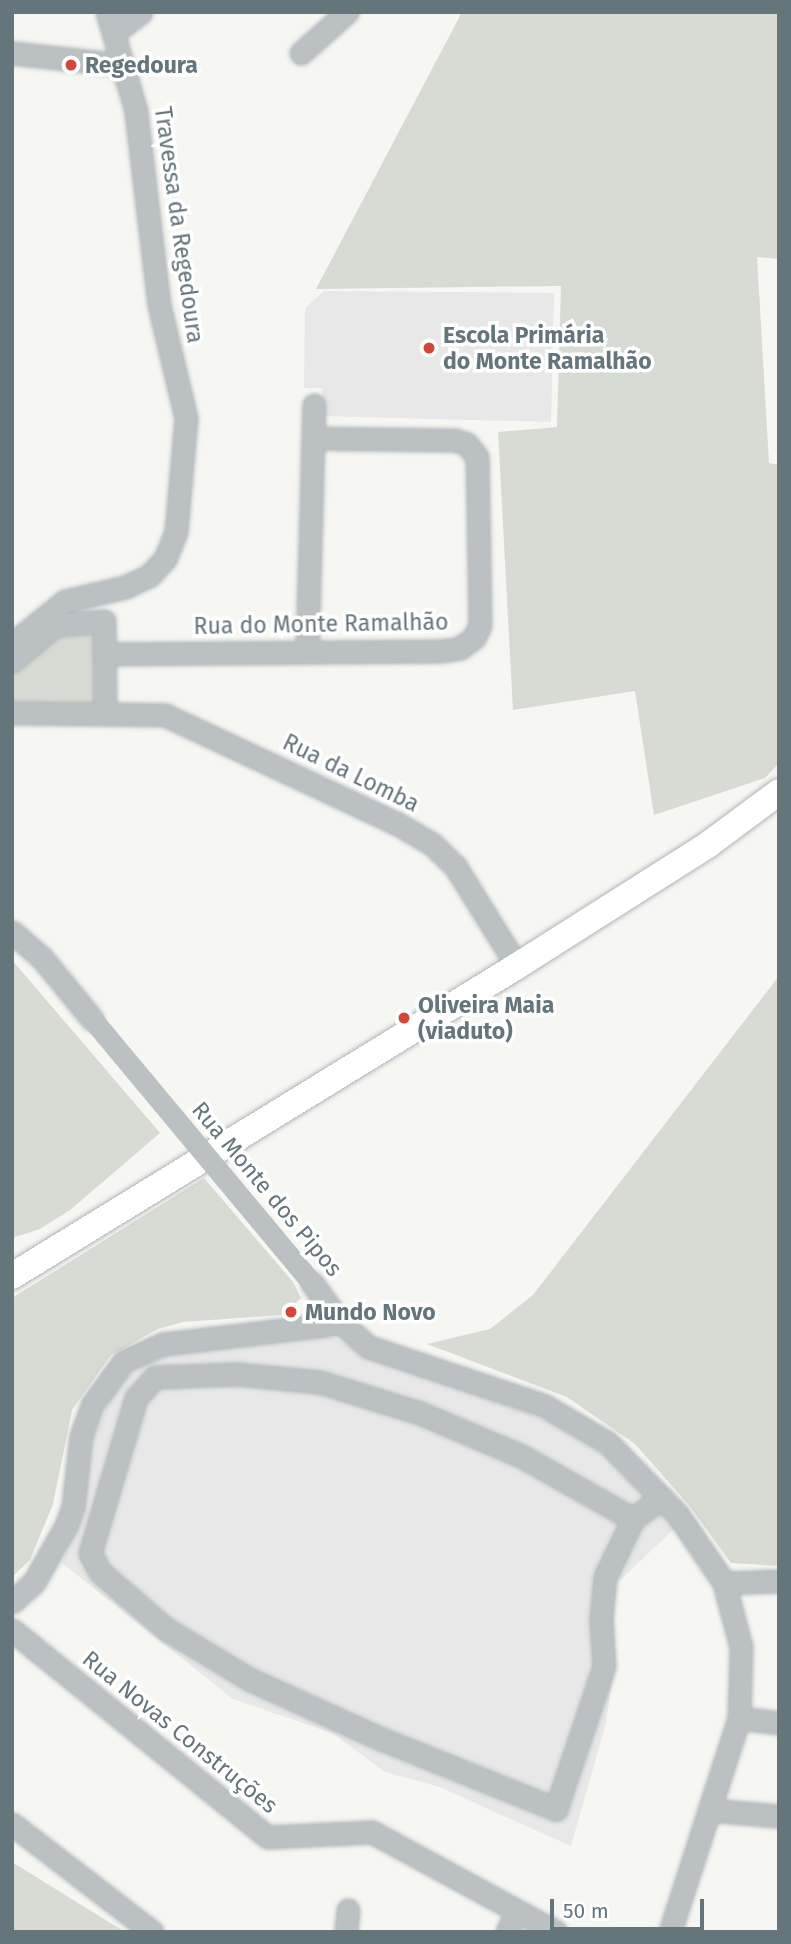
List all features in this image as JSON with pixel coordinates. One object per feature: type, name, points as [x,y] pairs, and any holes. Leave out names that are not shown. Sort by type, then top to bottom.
[{"type":"main road","points":[[12,1276],[517,966],[709,844],[779,792]]},
{"type":"main road","points":[[709,844],[779,809]]},
{"type":"street","points":[[111,22],[141,12]]},
{"type":"street","points":[[301,53],[347,12]]},
{"type":"street","name":"Travessa da Regedoura","points":[[12,644],[65,601],[125,587],[149,576],[165,559],[176,533],[186,418],[159,305],[141,139],[111,22]]},
{"type":"street","points":[[12,53],[123,65]]},
{"type":"street","points":[[307,651],[314,405]]},
{"type":"street","name":"Rua do Monte Ramalhão","points":[[106,654],[460,648],[480,625],[477,457],[467,444],[454,440],[314,438]]},
{"type":"street","points":[[12,661],[55,625],[104,621],[105,712]]},
{"type":"street","name":"Rua da Lomba","points":[[12,713],[152,713],[179,719],[415,833],[455,866],[517,966]]},
{"type":"street","name":"Rua Monte dos Pipos","points":[[12,932],[42,958],[313,1283],[341,1323],[369,1347],[545,1406],[580,1423],[608,1443],[662,1497],[724,1583],[741,1647],[739,1718],[670,1932]]},
{"type":"street","points":[[12,1602],[34,1582],[66,1526],[73,1507],[80,1436],[92,1405],[124,1361],[163,1344],[341,1323]]},
{"type":"street","points":[[633,1520],[520,1456],[420,1413],[319,1381],[238,1374],[155,1377],[136,1398],[90,1553],[100,1572],[166,1629],[251,1679],[379,1738],[556,1810],[604,1666],[601,1620],[605,1577],[633,1520],[662,1497]]},
{"type":"street","points":[[724,1583],[779,1581]]},
{"type":"street","name":"Rua Novas Construções","points":[[12,1630],[268,1837],[372,1832],[556,1932]]},
{"type":"street","points":[[739,1718],[779,1723]]},
{"type":"street","points":[[709,1810],[779,1816]]},
{"type":"street","points":[[12,1824],[152,1932]]},
{"type":"street","points":[[346,1932],[348,1910]]},
{"type":"street","points":[[507,1932],[517,1911]]},
{"type":"shaded area","points":[[462,12],[779,12],[779,259],[757,257],[769,463],[779,465],[779,763],[765,778],[654,815],[635,691],[513,710],[498,432],[557,427],[561,286],[316,289]]},
{"type":"shaded area","name":"Escola Primária do Monte Ramalhão","points":[[324,291],[554,293],[551,422],[323,416],[322,388],[304,388],[305,308]]},
{"type":"shaded area","points":[[96,629],[97,707],[12,706],[12,668],[58,630]]},
{"type":"shaded area","points":[[12,960],[160,1133],[70,1210],[40,1229],[12,1238]]},
{"type":"shaded area","points":[[779,976],[779,1566],[731,1563],[688,1504],[635,1444],[567,1397],[427,1344],[490,1329],[533,1295]]},
{"type":"shaded area","points":[[204,1178],[293,1282],[301,1298],[281,1315],[183,1322],[158,1329],[111,1355],[72,1410],[53,1504],[30,1560],[12,1577],[12,1298]]},
{"type":"shaded area","points":[[325,1334],[366,1354],[556,1424],[615,1462],[675,1528],[613,1587],[615,1659],[606,1723],[571,1846],[437,1786],[385,1772],[332,1733],[233,1699],[62,1563],[83,1511],[92,1440],[112,1397],[135,1368],[195,1346]]},
{"type":"shaded area","points":[[12,1862],[125,1932],[12,1932]]},
{"type":"place","name":"Regedoura","points":[[71,65]]},
{"type":"place","name":"Escola Primária do Monte Ramalhão","points":[[429,348]]},
{"type":"place","name":"Oliveira Maia (viaduto)","points":[[404,1018]]},
{"type":"place","name":"Mundo Novo","points":[[291,1312]]}]
